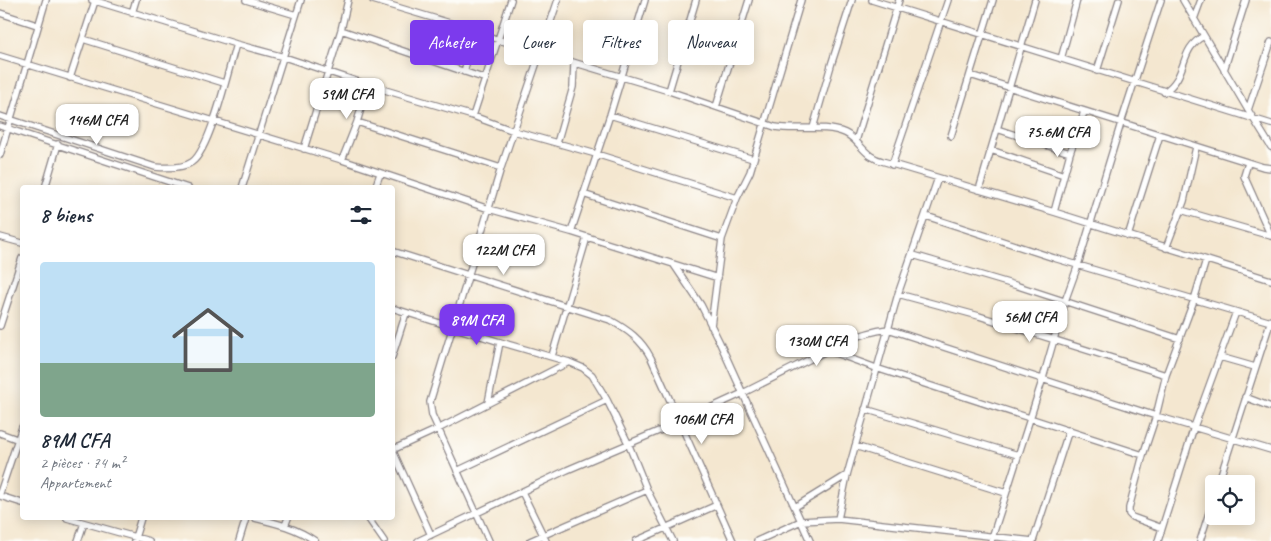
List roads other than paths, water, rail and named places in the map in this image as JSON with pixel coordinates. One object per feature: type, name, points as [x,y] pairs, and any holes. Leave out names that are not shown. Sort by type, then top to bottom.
[{"type":"street","points":[[0,155],[37,25],[46,0]]},
{"type":"street","points":[[132,13],[136,0]]},
{"type":"street","points":[[246,0],[296,15]]},
{"type":"street","points":[[243,185],[301,0]]},
{"type":"street","points":[[304,149],[341,30],[348,0]]},
{"type":"street","points":[[373,0],[439,20]]},
{"type":"street","points":[[473,116],[511,0]]},
{"type":"street","points":[[551,20],[558,0]]},
{"type":"street","points":[[571,232],[610,115],[645,0]]},
{"type":"street","points":[[690,20],[696,0]]},
{"type":"street","points":[[743,20],[749,0]]},
{"type":"street","points":[[712,326],[722,239],[737,198],[746,182],[801,0]]},
{"type":"street","points":[[813,128],[852,0]]},
{"type":"street","points":[[872,0],[1271,124]]},
{"type":"street","points":[[856,141],[899,0]]},
{"type":"street","points":[[892,165],[948,0]]},
{"type":"street","points":[[951,136],[993,0]]},
{"type":"street","points":[[979,190],[1035,0]]},
{"type":"street","points":[[1061,59],[1077,0]]},
{"type":"street","points":[[1097,71],[1119,0]]},
{"type":"street","points":[[992,539],[1043,378],[1064,301],[1078,265],[1121,123],[1162,0]]},
{"type":"street","points":[[1183,0],[1271,146]]},
{"type":"street","points":[[1194,19],[1201,0]]},
{"type":"street","points":[[1224,70],[1246,0]]},
{"type":"street","points":[[70,78],[95,1],[737,198]]},
{"type":"street","points":[[0,13],[37,25]]},
{"type":"street","points":[[341,30],[486,79]]},
{"type":"street","points":[[1164,92],[1176,83],[1193,42],[1204,36]]},
{"type":"street","points":[[494,38],[504,42]]},
{"type":"street","points":[[83,39],[224,83]]},
{"type":"street","points":[[1248,110],[1271,42]]},
{"type":"street","points":[[0,116],[154,167],[165,168],[185,165],[195,160],[206,143],[236,44]]},
{"type":"street","points":[[0,56],[342,160],[489,210],[571,232],[718,278]]},
{"type":"street","points":[[557,143],[573,87],[574,63],[781,128],[813,128],[845,133],[856,141],[870,156],[892,165],[1054,212],[1271,280]]},
{"type":"street","points":[[464,72],[466,65]]},
{"type":"street","points":[[489,541],[432,415],[430,402],[501,168],[536,65]]},
{"type":"street","points":[[668,91],[676,65]]},
{"type":"street","points":[[716,107],[729,65]]},
{"type":"street","points":[[970,75],[1196,147],[1271,168]]},
{"type":"street","points":[[342,160],[357,122],[368,86]]},
{"type":"street","points":[[1054,212],[1070,153],[1084,112]]},
{"type":"street","points":[[610,115],[752,159]]},
{"type":"street","points":[[357,122],[501,168]]},
{"type":"street","points":[[0,126],[179,185]]},
{"type":"street","points":[[997,129],[1070,153]]},
{"type":"street","points":[[1128,236],[1160,135]]},
{"type":"street","points":[[46,185],[58,144]]},
{"type":"street","points":[[1166,248],[1181,210],[1196,147]]},
{"type":"street","points":[[991,150],[1064,175]]},
{"type":"street","points":[[1248,163],[1244,176],[1271,236]]},
{"type":"street","points":[[376,185],[380,174]]},
{"type":"street","points":[[838,519],[854,446],[876,368],[898,294],[938,178]]},
{"type":"street","points":[[583,194],[722,239]]},
{"type":"street","points":[[1181,210],[1271,236]]},
{"type":"street","points":[[926,216],[1078,265],[1271,321],[1221,475]]},
{"type":"street","points":[[0,237],[20,242]]},
{"type":"street","points":[[552,356],[587,237]]},
{"type":"street","points":[[395,252],[610,320],[639,339],[651,358],[733,541]]},
{"type":"street","points":[[913,255],[1180,338]]},
{"type":"street","points":[[1162,528],[1132,517],[1129,514],[1129,508],[1166,375],[1194,300],[1206,260]]},
{"type":"street","points":[[0,326],[20,264]]},
{"type":"street","points":[[674,265],[701,305],[712,326],[810,541]]},
{"type":"street","points":[[898,294],[979,316],[1166,375]]},
{"type":"street","points":[[395,309],[452,328],[552,356],[583,368],[592,375],[607,400],[628,443],[647,490],[673,541]]},
{"type":"street","points":[[1158,541],[1194,427],[1236,312]]},
{"type":"street","points":[[395,348],[406,313]]},
{"type":"street","points":[[418,541],[567,470],[743,393],[860,334],[888,329],[1156,416],[1271,450]]},
{"type":"street","points":[[488,403],[500,342]]},
{"type":"street","points":[[827,350],[876,368],[1143,455]]},
{"type":"street","points":[[1220,357],[1255,367]]},
{"type":"street","points":[[395,448],[438,429],[569,362]]},
{"type":"street","points":[[1245,397],[1271,407]]},
{"type":"street","points":[[457,471],[607,400]]},
{"type":"street","points":[[865,409],[1018,455]]},
{"type":"street","points":[[757,541],[801,521],[838,519],[992,539],[1033,541],[1069,430]]},
{"type":"street","points":[[0,433],[20,440],[0,495],[20,502]]},
{"type":"street","points":[[854,446],[1006,493]]},
{"type":"street","points":[[395,454],[431,535]]},
{"type":"street","points":[[795,507],[847,475]]},
{"type":"street","points":[[530,541],[545,538],[647,490]]},
{"type":"street","points":[[522,492],[545,538]]},
{"type":"street","points":[[636,541],[717,505]]},
{"type":"street","points":[[74,520],[134,539],[149,541]]},
{"type":"street","points":[[134,539],[140,520]]},
{"type":"street","points":[[239,541],[245,520]]},
{"type":"street","points":[[262,520],[301,532],[315,541]]},
{"type":"street","points":[[285,526],[287,520]]},
{"type":"street","points":[[369,520],[384,541]]},
{"type":"street","points":[[78,541],[84,523]]},
{"type":"street","points":[[1200,541],[1205,525]]}]
